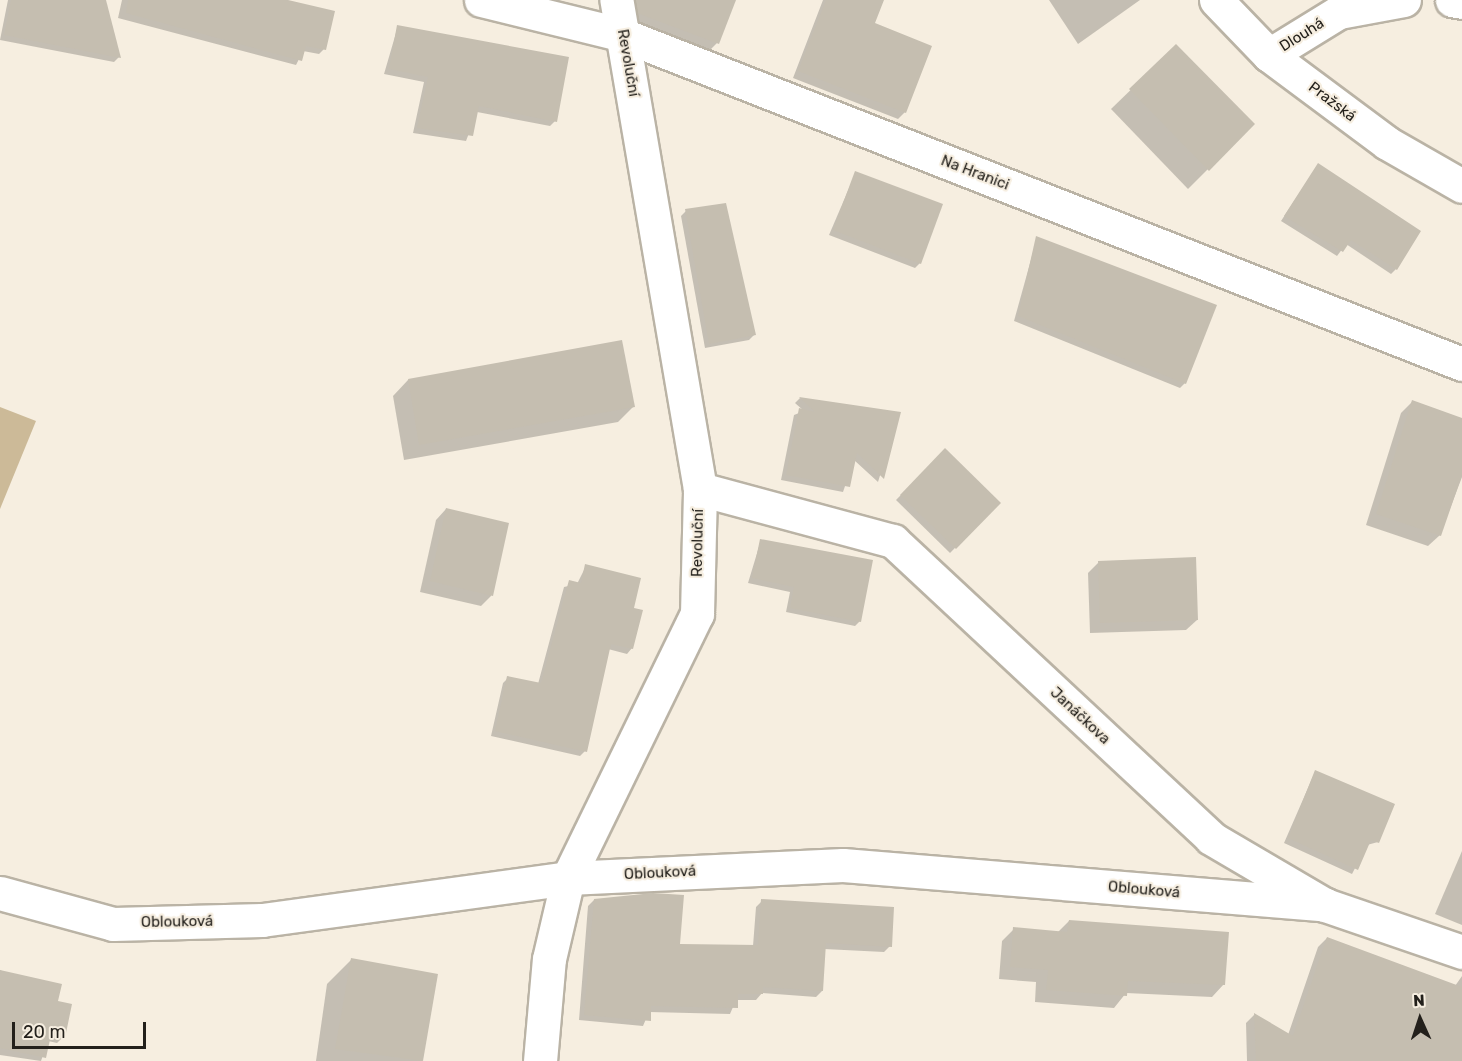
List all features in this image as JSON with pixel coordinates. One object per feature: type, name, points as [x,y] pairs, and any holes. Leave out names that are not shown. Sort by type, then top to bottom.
[{"type":"street","name":"Na Hranici","points":[[481,0],[623,35],[1462,364]]},
{"type":"street","name":"Revoluční","points":[[540,1061],[549,959],[568,878],[697,614],[700,489],[616,0]]},
{"type":"street","name":"Pražská","points":[[1216,0],[1269,55],[1387,143],[1462,186]]},
{"type":"street","name":"Dlouhá","points":[[1269,55],[1341,6],[1404,0]]},
{"type":"street","points":[[1452,0],[1462,2]]},
{"type":"street","name":"Janáčkova","points":[[700,489],[893,541],[1211,838],[1325,905],[1462,952]]},
{"type":"street","name":"Oblouková","points":[[0,893],[113,924],[262,920],[568,878],[843,865],[1325,905]]},
{"type":"shaded area","points":[[0,407],[36,421],[0,509]]},
{"type":"building","points":[[11,0],[106,0],[121,58],[4,35]]},
{"type":"building","points":[[128,0],[288,0],[335,11],[326,50],[306,46],[302,61],[126,13]]},
{"type":"building","points":[[635,0],[736,0],[719,44],[637,13]]},
{"type":"building","points":[[826,0],[884,0],[875,23],[932,46],[906,113],[798,71]]},
{"type":"building","points":[[397,25],[569,57],[557,122],[479,106],[473,136],[417,128],[428,77],[389,69]]},
{"type":"building","points":[[1176,44],[1255,124],[1209,171],[1129,89]]},
{"type":"building","points":[[1318,163],[1421,231],[1397,270],[1351,240],[1343,252],[1284,216]]},
{"type":"building","points":[[855,171],[943,204],[921,264],[833,230]]},
{"type":"building","points":[[726,203],[756,335],[709,344],[685,209]]},
{"type":"building","points":[[1036,236],[1217,305],[1186,384],[1018,316]]},
{"type":"building","points":[[622,340],[635,407],[419,445],[408,379]]},
{"type":"building","points":[[799,397],[901,412],[884,479],[857,453],[850,487],[786,475],[799,408],[815,412]]},
{"type":"building","points":[[1412,400],[1462,418],[1462,475],[1441,536],[1376,514]]},
{"type":"building","points":[[945,448],[1001,503],[956,549],[900,495]]},
{"type":"building","points":[[446,508],[509,523],[493,596],[430,581]]},
{"type":"building","points":[[760,539],[873,560],[861,622],[790,608],[794,587],[752,578]]},
{"type":"building","points":[[1196,557],[1198,620],[1100,623],[1098,561]]},
{"type":"building","points":[[585,564],[641,578],[634,608],[643,610],[633,649],[611,644],[587,752],[495,731],[507,676],[541,683],[569,580],[581,583]]},
{"type":"building","points":[[1315,770],[1395,804],[1379,843],[1371,840],[1358,870],[1288,838]]},
{"type":"building","points":[[653,893],[684,895],[680,944],[758,945],[761,899],[894,907],[892,947],[826,943],[823,991],[763,987],[763,994],[738,994],[738,1008],[651,1006],[651,1021],[584,1015],[594,899]]},
{"type":"building","points":[[1069,920],[1229,932],[1225,985],[1128,981],[1127,996],[1046,990],[1048,970],[1010,967],[1013,927],[1067,932]]},
{"type":"building","points":[[1327,937],[1462,987],[1462,1061],[1256,1061],[1254,1013],[1293,1036]]},
{"type":"building","points":[[351,958],[438,974],[423,1061],[335,1049]]},
{"type":"building","points":[[0,970],[62,984],[58,1001],[72,1004],[65,1038],[51,1035],[46,1058],[0,1048]]}]
